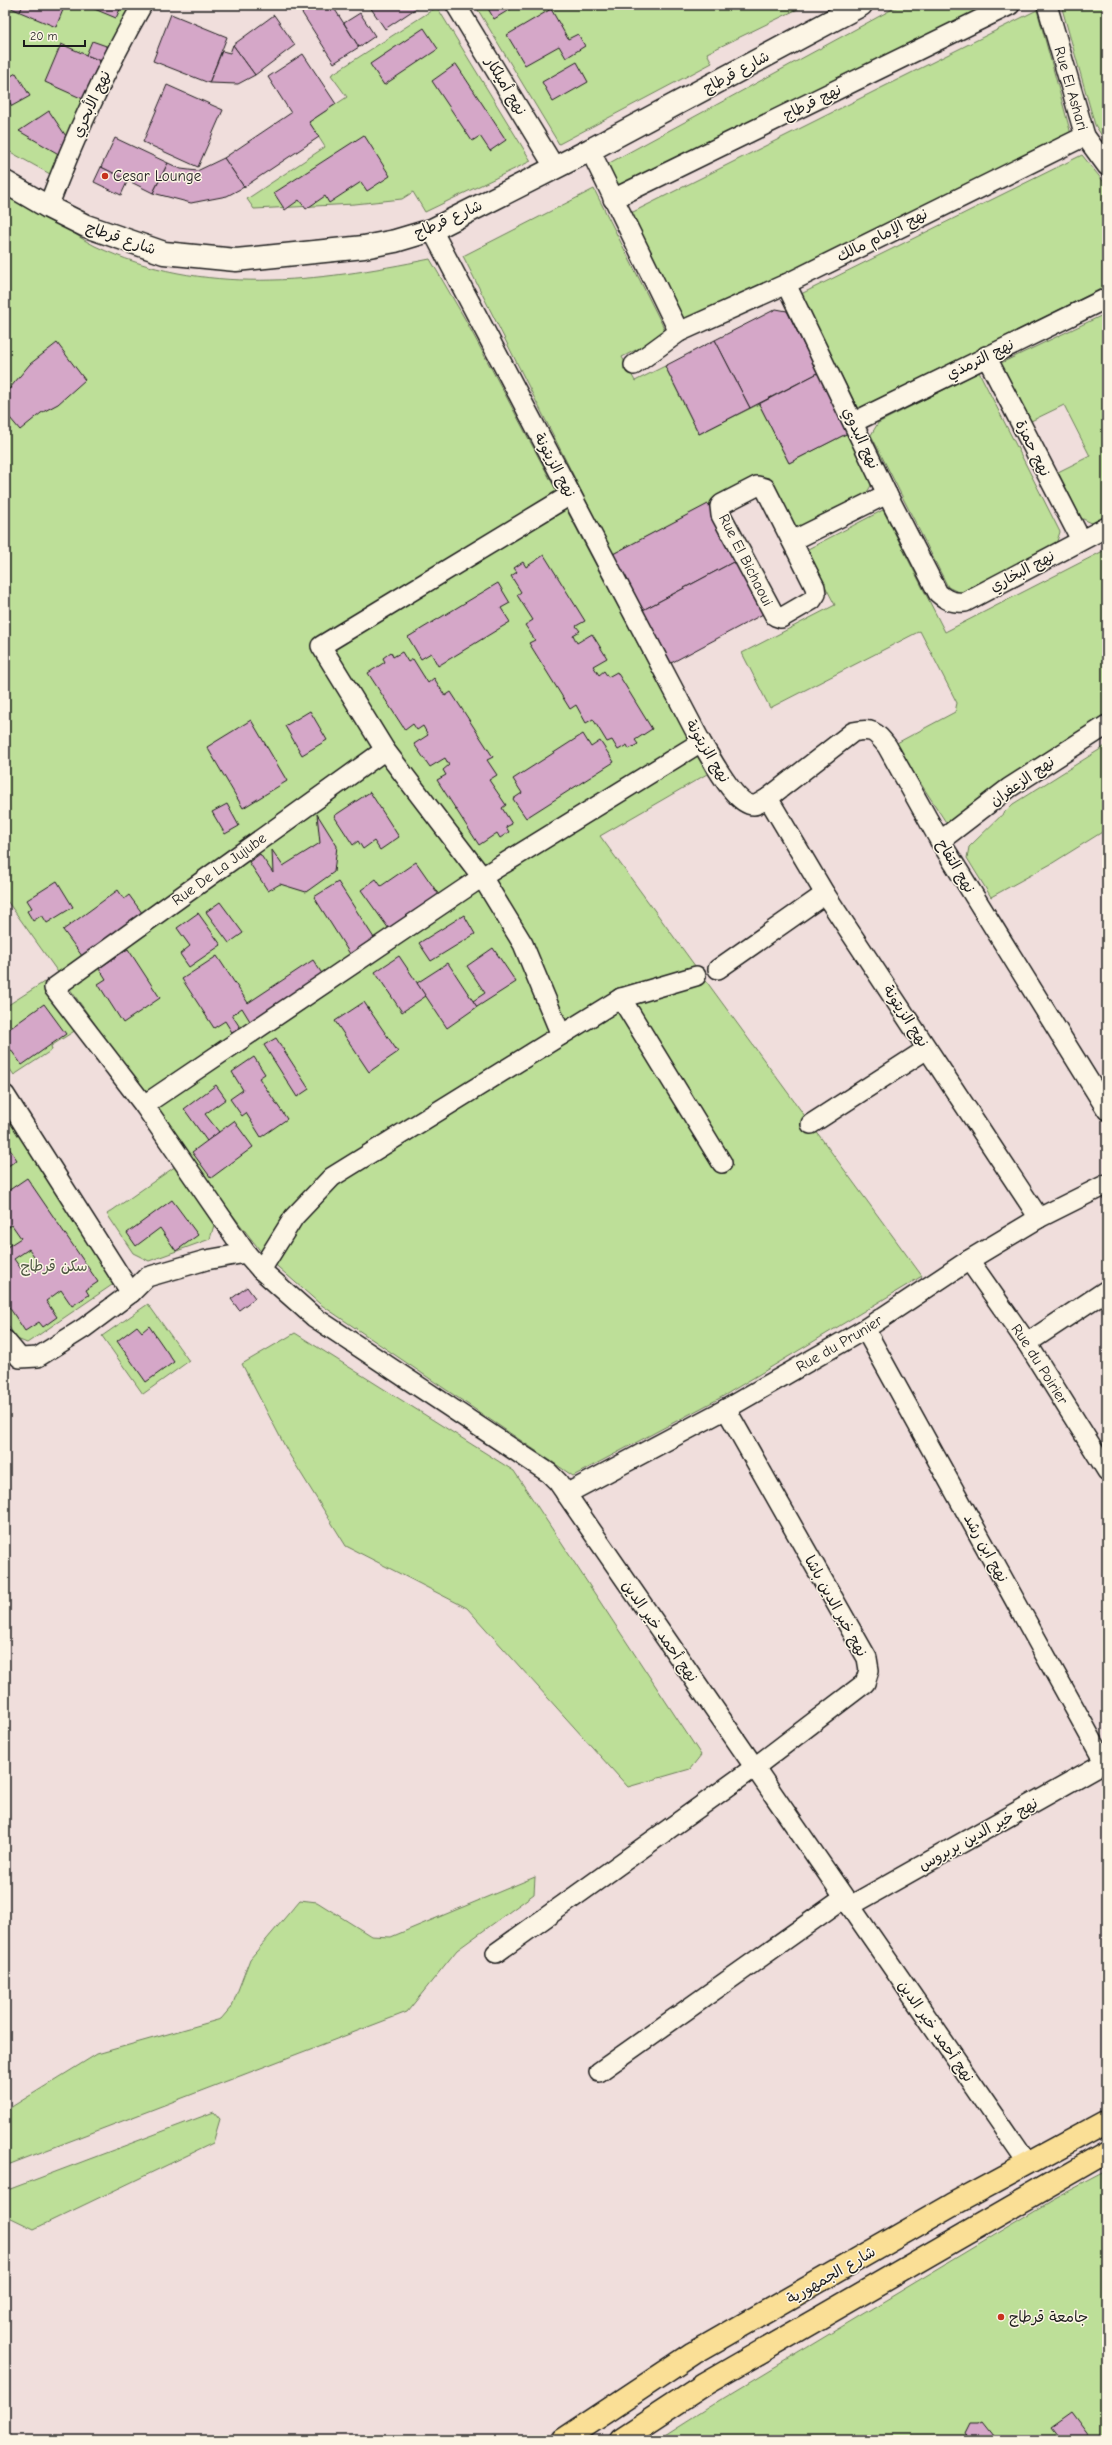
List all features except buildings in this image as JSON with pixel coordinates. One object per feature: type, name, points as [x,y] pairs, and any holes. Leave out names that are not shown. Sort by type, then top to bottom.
[{"type":"highway","name":"شارع الجمهورية","points":[[563,2440],[694,2353],[1028,2164],[1107,2121]]},
{"type":"highway","name":"شارع الجمهورية","points":[[620,2440],[706,2384],[1035,2192],[1107,2152]]},
{"type":"street","name":"نهج الأبحري","points":[[48,207],[78,131],[117,49],[142,5]]},
{"type":"street","name":"نهج أميلكار","points":[[456,5],[555,168]]},
{"type":"street","name":"شارع قرطاج","points":[[5,182],[48,207],[108,235],[164,253],[236,260],[364,246],[395,241],[432,230],[555,168],[861,5]]},
{"type":"street","name":"نهج قرطاج","points":[[613,199],[1010,5]]},
{"type":"street","name":"Rue El Ashari","points":[[1047,5],[1085,136],[1107,166]]},
{"type":"street","name":"نهج الإمام مالك","points":[[634,365],[679,332],[786,284],[1085,136]]},
{"type":"street","points":[[590,150],[679,332]]},
{"type":"street","name":"نهج الزيتونة","points":[[432,230],[701,742],[735,794],[743,802],[754,805],[768,798],[825,894],[1039,1218]]},
{"type":"street","name":"نهج البدوي","points":[[786,284],[854,422],[887,494],[938,593]]},
{"type":"street","name":"نهج الترمذي","points":[[854,422],[1107,298]]},
{"type":"street","name":"نهج حمزة","points":[[986,356],[1080,540]]},
{"type":"street","name":"Rue El Bichaoui","points":[[757,486],[763,486],[792,541],[815,586],[816,594],[812,600],[777,618],[720,515],[720,506],[757,486]]},
{"type":"street","points":[[562,1035],[523,944],[482,877],[385,750],[321,646],[570,494]]},
{"type":"street","points":[[792,541],[887,494]]},
{"type":"street","name":"نهج البخاري","points":[[938,593],[951,602],[965,602],[1107,527]]},
{"type":"street","name":"نهج الزعفران","points":[[940,841],[1009,788],[1107,725]]},
{"type":"street","name":"نهج التفاح","points":[[768,798],[853,732],[866,729],[877,733],[887,746],[940,841],[1107,1110]]},
{"type":"street","points":[[144,1105],[482,877],[701,742]]},
{"type":"street","name":"Rue De La Jujube","points":[[54,988],[385,750]]},
{"type":"street","points":[[718,969],[825,894]]},
{"type":"street","points":[[261,1270],[294,1217],[332,1177],[620,998],[696,976]]},
{"type":"street","name":"نهج أحمد خير الدين","points":[[54,988],[144,1105],[246,1253],[261,1270],[314,1317],[549,1473],[566,1494],[1028,2164]]},
{"type":"street","points":[[620,998],[722,1163]]},
{"type":"street","points":[[812,1124],[928,1049]]},
{"type":"street","points":[[5,1095],[131,1293]]},
{"type":"street","name":"Rue du Prunier","points":[[566,1494],[726,1409],[865,1329],[969,1260],[1039,1218],[1107,1184]]},
{"type":"street","points":[[5,1340],[20,1358],[38,1356],[84,1328],[131,1293],[147,1277],[206,1260],[246,1253]]},
{"type":"street","name":"Rue du Poirier","points":[[969,1260],[1027,1343],[1107,1471]]},
{"type":"street","points":[[1027,1343],[1107,1290]]},
{"type":"street","name":"نهج ابن رشد","points":[[865,1329],[1106,1764]]},
{"type":"street","name":"نهج خير الدين باشا","points":[[726,1409],[867,1658],[869,1670],[865,1683],[858,1690],[755,1767]]},
{"type":"street","name":"نهج خير الدين بربروس","points":[[847,1902],[1106,1764]]},
{"type":"street","points":[[496,1953],[755,1767]]},
{"type":"street","points":[[599,2072],[847,1902]]},
{"type":"green space","points":[[5,5],[133,5],[62,156],[50,174],[5,149]]},
{"type":"green space","points":[[475,5],[806,5],[707,53],[712,63],[559,144]]},
{"type":"green space","points":[[900,5],[999,5],[615,194],[602,167]]},
{"type":"green space","points":[[1061,5],[1107,5],[1107,144],[1095,125]]},
{"type":"green space","points":[[437,7],[531,161],[425,212],[413,192],[402,199],[355,204],[254,209],[247,199],[325,147],[309,122],[347,97],[331,75]]},
{"type":"green space","points":[[1037,10],[1071,134],[697,322],[683,317],[631,213]]},
{"type":"green space","points":[[1082,155],[1107,186],[1107,286],[858,409],[801,294]]},
{"type":"green space","points":[[594,189],[667,334],[622,357],[635,381],[665,366],[699,434],[759,404],[789,463],[848,433],[873,482],[865,496],[801,529],[789,527],[763,476],[613,554],[463,256]]},
{"type":"green space","points":[[5,191],[95,246],[136,262],[177,273],[219,279],[261,280],[303,278],[345,274],[430,259],[465,319],[707,774],[600,836],[922,1276],[720,1398],[573,1476],[320,1304],[262,1253],[212,1188],[5,898]]},
{"type":"green space","points":[[1107,313],[1107,522],[1098,526],[1081,518],[1058,472],[1090,456],[1064,405],[1029,422],[999,364]]},
{"type":"green space","points":[[979,372],[1060,532],[1055,547],[962,594],[948,587],[871,435],[878,423]]},
{"type":"green space","points":[[883,510],[945,632],[1107,549],[1107,715],[996,787],[951,830],[895,744],[955,712],[957,703],[920,631],[770,708],[742,653],[835,605],[806,550]]},
{"type":"green space","points":[[1107,745],[1107,829],[1051,864],[991,897],[967,858],[969,847],[1013,804]]},
{"type":"green space","points":[[44,982],[76,1030],[51,1046],[52,1050],[14,1075],[5,1062],[5,1007]]},
{"type":"green space","name":"سكن قرطاج","points":[[5,1108],[118,1275],[112,1285],[27,1343],[17,1339],[5,1321]]},
{"type":"green space","points":[[176,1166],[214,1225],[210,1239],[149,1261],[133,1253],[107,1214]]},
{"type":"green space","points":[[148,1304],[189,1361],[143,1394],[102,1336]]},
{"type":"green space","points":[[295,1333],[514,1471],[701,1755],[690,1769],[628,1787],[467,1608],[346,1546],[289,1454],[242,1364]]},
{"type":"green space","points":[[535,1877],[534,1894],[457,1950],[407,2012],[5,2166],[5,2111],[97,2054],[221,2019],[232,2006],[250,1959],[300,1900],[317,1902],[371,1936],[391,1937]]},
{"type":"green space","points":[[214,2112],[220,2119],[213,2143],[34,2229],[5,2215],[5,2191]]},
{"type":"green space","name":"جامعة قرطاج","points":[[1107,2171],[1107,2440],[657,2440],[715,2403],[1052,2200]]},
{"type":"place","name":"Cesar Lounge","points":[[105,176]]},
{"type":"place","name":"جامعة قرطاج","points":[[1001,2317]]}]
